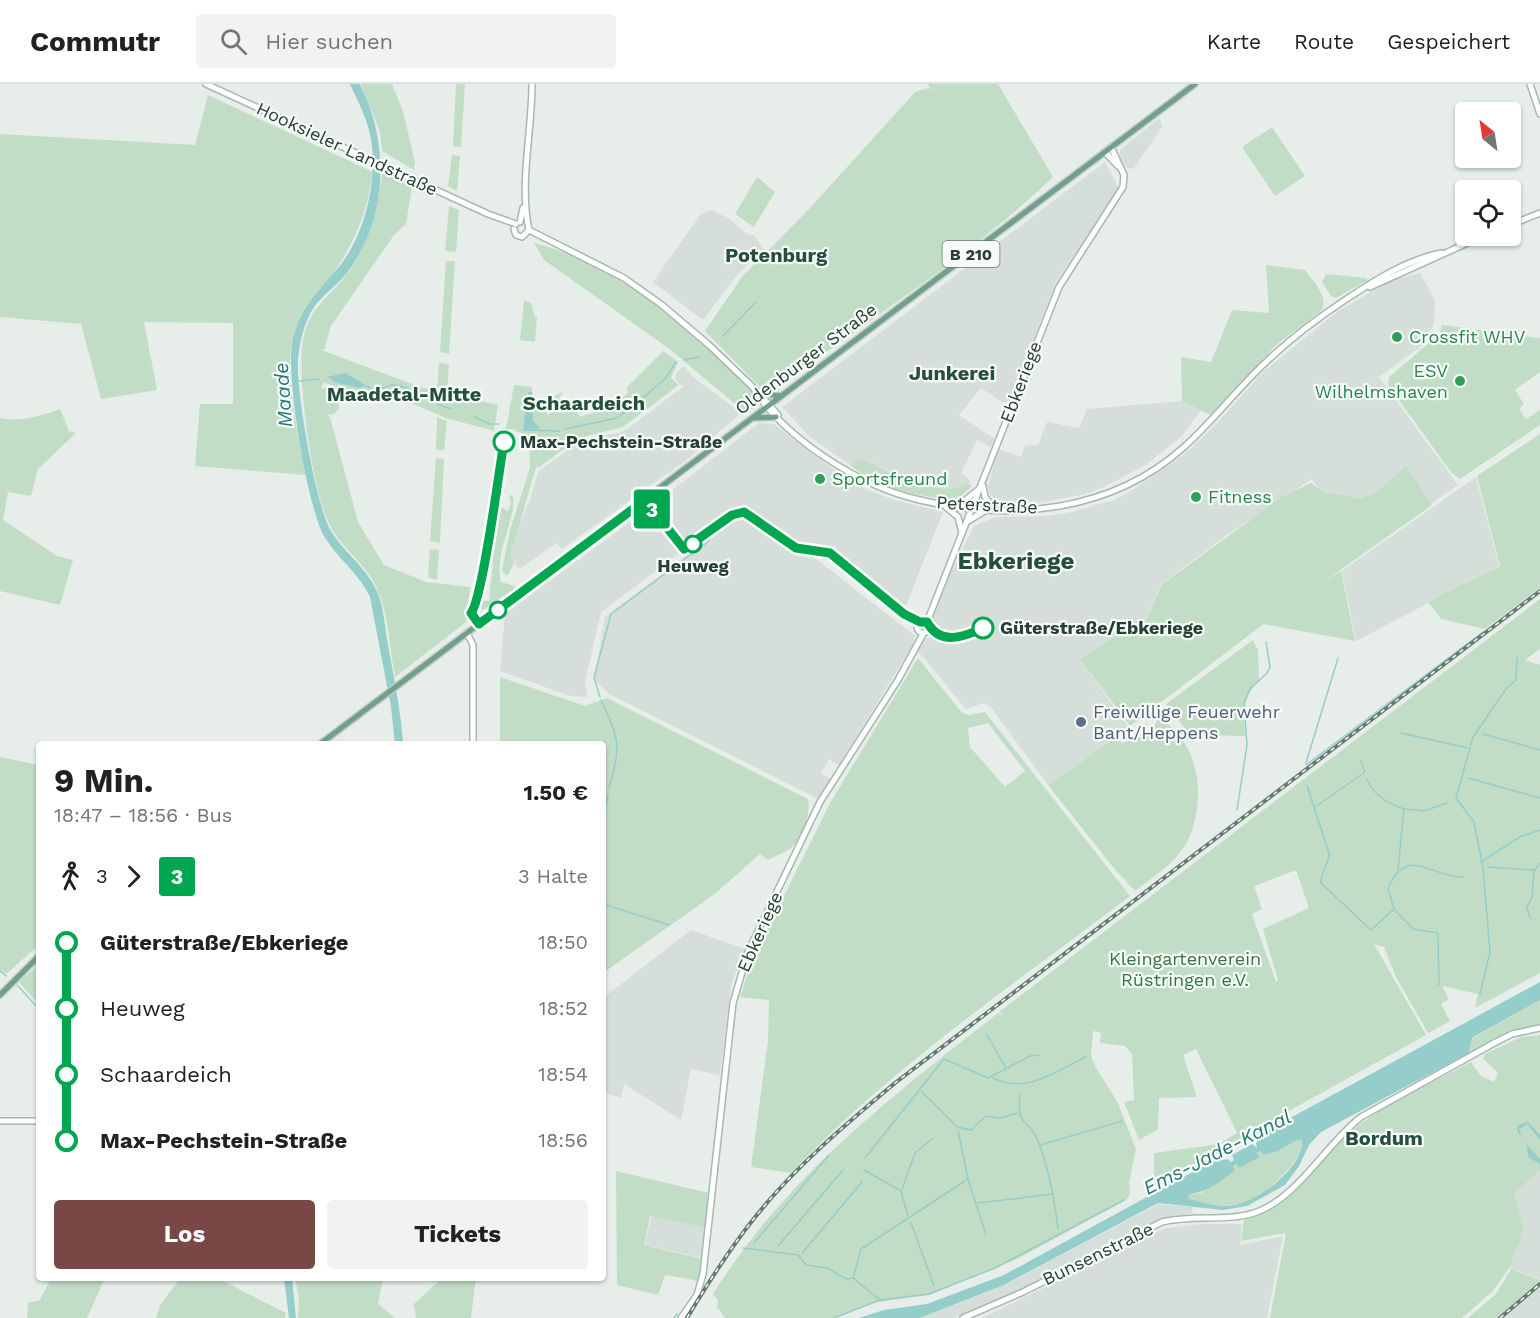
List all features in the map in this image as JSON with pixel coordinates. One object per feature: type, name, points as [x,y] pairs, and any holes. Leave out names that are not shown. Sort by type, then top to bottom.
[{"type":"main road","name":"Oldenburger Straße","points":[[324,741],[1195,84]]},
{"type":"main road","points":[[757,391],[782,396]]},
{"type":"main road","points":[[753,418],[776,417]]},
{"type":"main road","points":[[0,995],[36,959]]},
{"type":"street","name":"Hooksieler Landstraße","points":[[206,84],[488,214],[519,224],[518,237],[528,233]]},
{"type":"street","points":[[531,84],[526,198],[519,224],[528,233],[640,288],[693,330],[757,391],[768,406]]},
{"type":"street","points":[[1530,84],[1540,114]]},
{"type":"street","name":"Ebkeriege","points":[[925,622],[973,508],[1059,287],[1120,194],[1124,181],[1111,147]]},
{"type":"street","points":[[1105,152],[1119,166]]},
{"type":"street","points":[[1521,221],[1540,213]]},
{"type":"street","name":"Peterstraße","points":[[768,406],[776,417],[818,452],[854,476],[895,494],[945,506],[996,510],[1028,510],[1064,506],[1093,499],[1138,480],[1183,448],[1287,343],[1355,294],[1458,246]]},
{"type":"street","name":"Peterstraße","points":[[768,406],[783,422]]},
{"type":"street","points":[[957,507],[982,484],[985,497],[996,510]]},
{"type":"street","points":[[945,506],[958,517],[962,534]]},
{"type":"street","points":[[967,522],[988,509]]},
{"type":"street","points":[[925,622],[930,629],[921,633],[917,624],[925,622]]},
{"type":"street","points":[[467,633],[473,645],[473,741]]},
{"type":"street","name":"Ebkeriege","points":[[681,1318],[697,1295],[703,1274],[733,1003],[742,968],[820,802],[898,680],[921,633]]},
{"type":"street","name":"Bunsenstraße","points":[[963,1318],[1023,1292],[1152,1226],[1186,1217],[1244,1215],[1269,1207],[1282,1197],[1342,1133],[1361,1117],[1512,1034],[1540,1028]]},
{"type":"street","points":[[0,1121],[36,1121]]},
{"type":"shaded area","points":[[1159,118],[1162,126],[1160,130],[1134,168],[1128,169],[1120,158],[1120,150]]},
{"type":"shaded area","points":[[1105,162],[1118,187],[1115,196],[1056,282],[1010,400],[1003,403],[981,388],[959,415],[995,439],[991,447],[977,440],[961,473],[971,481],[959,489],[940,488],[909,480],[861,458],[850,465],[810,437],[782,407]]},
{"type":"shaded area","points":[[712,210],[728,218],[747,234],[754,235],[763,249],[737,275],[703,320],[653,282],[701,214]]},
{"type":"shaded area","points":[[1420,273],[1435,300],[1434,324],[1423,345],[1379,377],[1458,485],[1429,505],[1379,493],[1361,501],[1323,496],[1312,479],[1227,535],[1160,585],[1145,624],[1139,626],[1132,624],[1080,659],[1129,728],[1048,785],[990,706],[983,703],[966,709],[918,651],[924,639],[935,636],[938,632],[932,620],[936,603],[974,526],[996,517],[1047,516],[1072,512],[1114,500],[1136,488],[1186,453],[1264,371],[1338,311],[1392,280]]},
{"type":"shaded area","points":[[684,366],[694,378],[741,413],[685,461],[562,549],[556,543],[520,569],[518,568],[510,557],[517,529],[530,500],[538,472],[580,441],[622,432],[637,422],[684,386],[680,385],[675,378],[676,372]]},
{"type":"shaded area","points":[[1182,401],[1201,410],[1181,437],[1147,464],[1108,485],[1086,494],[1028,505],[1000,502],[990,496],[988,487],[998,449],[1021,457],[1025,446],[1038,445],[1047,422],[1079,428],[1087,409]]},
{"type":"shaded area","points":[[759,423],[774,424],[851,483],[894,500],[943,512],[904,611],[834,550],[795,542],[749,509],[740,508],[601,612],[585,682],[588,697],[570,696],[500,671],[505,614],[645,511]]},
{"type":"shaded area","points":[[1476,477],[1499,566],[1356,641],[1342,571]]},
{"type":"shaded area","points":[[739,516],[746,517],[792,550],[811,555],[915,636],[912,646],[839,765],[829,759],[821,773],[831,779],[820,800],[608,693],[594,680],[605,617]]},
{"type":"shaded area","points":[[691,930],[745,949],[731,985],[720,1075],[691,1069],[681,1120],[624,1084],[621,1098],[606,1093],[606,996]]},
{"type":"shaded area","points":[[1540,1170],[1540,1279],[1509,1268],[1522,1236],[1523,1226],[1513,1194]]},
{"type":"shaded area","points":[[1158,1204],[1193,1207],[1192,1213],[1164,1219],[1143,1228],[1017,1293],[980,1308],[954,1318],[921,1318],[1005,1285]]},
{"type":"shaded area","points":[[651,1216],[705,1228],[702,1258],[645,1245]]},
{"type":"shaded area","points":[[1202,1224],[1242,1224],[1240,1245],[1283,1236],[1267,1318],[982,1318],[1166,1228]]},
{"type":"shaded area","points":[[1540,1285],[1540,1318],[1502,1318]]},
{"type":"green space","points":[[361,84],[392,84],[403,111],[415,162],[414,170],[382,151],[380,132]]},
{"type":"green space","points":[[456,84],[465,84],[461,147],[453,146]]},
{"type":"green space","points":[[928,84],[998,84],[1053,177],[988,234],[918,287],[776,388],[761,388],[705,331],[742,277],[812,206],[915,92],[929,88],[932,91]]},
{"type":"green space","points":[[208,95],[373,172],[362,218],[351,244],[305,312],[295,330],[291,346],[293,402],[306,475],[195,466],[200,404],[233,404],[233,323],[144,322],[157,390],[101,399],[81,324],[0,317],[0,134],[195,145]]},
{"type":"green space","points":[[1272,127],[1305,176],[1275,196],[1242,147]]},
{"type":"green space","points":[[452,155],[460,156],[457,191],[448,186]]},
{"type":"green space","points":[[382,172],[412,186],[406,224],[394,235],[331,326],[324,350],[316,348],[420,387],[498,405],[494,431],[446,418],[404,400],[332,386],[324,382],[321,389],[328,386],[338,389],[339,408],[334,414],[326,415],[330,417],[358,522],[384,565],[426,582],[470,587],[466,622],[395,677],[385,616],[376,586],[333,531],[319,493],[304,408],[301,357],[303,340],[310,319],[320,304],[347,274],[367,238],[378,199]]},
{"type":"green space","points":[[757,177],[775,192],[754,227],[735,214]]},
{"type":"green space","points":[[449,206],[459,210],[456,252],[445,251]]},
{"type":"green space","points":[[534,243],[563,252],[594,266],[658,305],[716,353],[740,377],[759,402],[747,414],[671,350],[544,260]]},
{"type":"green space","points":[[446,261],[455,261],[449,354],[440,352]]},
{"type":"green space","points":[[1266,265],[1305,270],[1322,295],[1321,311],[1277,344],[1211,415],[1182,401],[1181,357],[1211,362],[1232,310],[1269,313]]},
{"type":"green space","points":[[1326,274],[1368,280],[1336,298],[1331,296],[1322,282]]},
{"type":"green space","points":[[524,300],[531,303],[535,317],[537,317],[535,342],[520,340]]},
{"type":"green space","points":[[1442,325],[1540,338],[1540,372],[1515,390],[1524,404],[1519,409],[1526,419],[1540,410],[1540,425],[1460,479],[1451,472],[1388,385],[1389,377],[1436,337],[1438,339]]},
{"type":"green space","points":[[663,351],[678,362],[671,378],[679,385],[623,427],[579,438],[538,468],[537,464],[510,556],[514,563],[508,575],[505,575],[502,570],[510,530],[530,468],[529,440],[533,440],[513,429],[506,429],[514,385],[532,387],[532,392],[528,392],[525,429],[539,429],[533,420],[531,402],[538,401],[548,415],[557,409],[550,399],[562,392],[563,394],[559,397],[568,413],[576,410],[580,417],[612,407],[628,393],[627,387]]},
{"type":"green space","points":[[439,362],[449,365],[447,391],[437,390]]},
{"type":"green space","points":[[60,409],[69,431],[76,433],[38,469],[31,496],[8,492],[3,520],[57,556],[73,560],[60,605],[0,591],[0,418],[23,419]]},
{"type":"green space","points":[[437,417],[447,421],[444,450],[436,450]]},
{"type":"green space","points":[[1540,434],[1540,588],[1485,629],[1441,619],[1428,602],[1500,566],[1477,476]]},
{"type":"green space","points":[[436,458],[444,459],[440,543],[430,541]]},
{"type":"green space","points":[[861,458],[899,476],[929,486],[957,488],[968,483],[972,486],[958,499],[930,497],[901,491],[874,480],[850,465]]},
{"type":"green space","points":[[1406,466],[1432,505],[1322,583],[1341,571],[1355,641],[1263,624],[1130,726],[1080,659],[1132,625],[1139,627],[1145,624],[1161,585],[1282,497],[1311,483],[1324,493],[1359,499],[1376,493]]},
{"type":"green space","points":[[512,495],[513,511],[500,558],[500,571],[501,582],[515,586],[513,590],[483,610],[478,606],[479,600],[489,601],[493,561],[486,559],[496,505],[508,511],[511,503],[509,496]]},
{"type":"green space","points":[[430,549],[439,550],[437,580],[428,577]]},
{"type":"green space","name":"Kleingartenverein Rüstringen e.V.","points":[[1540,599],[1540,649],[1525,660],[1540,665],[1540,973],[1475,1008],[1478,994],[1442,986],[1449,999],[1441,1004],[1450,1021],[1428,1033],[1396,977],[1384,947],[1374,944],[1426,1035],[1154,1186],[1154,1153],[1219,1144],[1237,1133],[1196,1049],[1183,1055],[1197,1097],[1159,1098],[1158,1129],[1139,1140],[1124,1102],[1134,1100],[1132,1054],[1125,1046],[1100,1043],[1101,1033],[1093,1031],[1091,1056],[1117,1101],[1136,1149],[1129,1183],[1130,1194],[1126,1200],[1017,1259],[929,1295],[872,1303],[836,1318],[725,1318],[717,1307],[718,1301],[713,1294],[742,1252],[774,1212],[807,1176],[880,1108],[998,1013],[1004,1015],[999,1012]],"holes":[[[1296,870],[1309,908],[1263,929],[1278,980],[1276,982],[1252,914],[1262,909],[1254,886]]]},
{"type":"green space","points":[[1253,640],[1258,650],[1259,680],[1247,700],[1245,736],[1190,735],[1166,704]]},
{"type":"green space","points":[[918,658],[962,713],[969,715],[985,712],[1130,896],[912,1062],[870,1097],[791,1173],[751,1167],[768,1041],[769,1000],[740,997],[754,956],[830,803]],"holes":[[[988,723],[1025,771],[1005,787],[970,747],[968,728]]]},
{"type":"green space","points":[[500,677],[585,706],[607,698],[808,799],[805,826],[790,849],[768,860],[760,854],[716,893],[606,971],[606,741],[500,741]]},
{"type":"green space","points":[[1158,718],[1183,740],[1191,755],[1198,789],[1197,807],[1194,824],[1184,848],[1164,868],[1135,891],[1048,785],[1115,738],[1122,743],[1151,734]]},
{"type":"green space","points":[[0,757],[36,764],[36,948],[6,974],[0,970]]},
{"type":"green space","points":[[36,967],[36,1002],[19,982]]},
{"type":"green space","points":[[1540,1000],[1540,1025],[1511,1032],[1469,1053],[1472,1039]]},
{"type":"green space","points":[[1540,1035],[1540,1170],[1514,1194],[1523,1226],[1522,1236],[1509,1268],[1493,1291],[1462,1318],[1270,1318],[1286,1233],[1241,1241],[1244,1220],[1263,1214],[1280,1204],[1363,1122],[1402,1098],[1471,1062],[1481,1076],[1494,1082],[1498,1073],[1483,1059],[1485,1054],[1521,1037]]},
{"type":"green space","points":[[1297,1140],[1302,1140],[1295,1160],[1277,1181],[1255,1198],[1244,1203],[1229,1205],[1211,1204],[1188,1198],[1190,1194],[1201,1193],[1235,1171],[1233,1166],[1236,1164],[1239,1168],[1259,1157],[1257,1153],[1260,1151],[1263,1155],[1278,1151]]},
{"type":"green space","points":[[616,1171],[709,1193],[706,1228],[650,1216],[644,1245],[702,1259],[699,1281],[665,1275],[658,1295],[617,1285]]},
{"type":"green space","points":[[1511,1269],[1540,1280],[1538,1289],[1502,1318],[1468,1318],[1496,1294]]},
{"type":"green space","points":[[50,1281],[104,1281],[87,1318],[27,1318],[28,1303],[40,1300]]},
{"type":"green space","points":[[178,1281],[223,1281],[286,1313],[285,1318],[156,1318],[160,1305]]},
{"type":"green space","points":[[296,1281],[382,1281],[378,1304],[395,1318],[298,1318],[299,1299]]},
{"type":"green space","points":[[439,1281],[476,1281],[471,1318],[416,1318],[414,1304]]},
{"type":"water","points":[[350,84],[360,84],[370,107],[376,131],[380,156],[377,205],[371,229],[361,252],[347,273],[313,308],[300,347],[298,377],[308,448],[325,518],[331,531],[375,586],[381,602],[403,741],[395,741],[391,707],[370,597],[360,580],[329,544],[317,520],[299,442],[292,384],[292,344],[298,322],[309,303],[338,268],[356,240],[367,207],[373,172],[373,155],[370,132]]},
{"type":"water","points":[[346,373],[365,385],[360,388],[337,383],[327,377]]},
{"type":"water","points":[[528,392],[532,392],[533,420],[540,429],[523,430]]},
{"type":"water","points":[[1540,982],[1540,1000],[1472,1038],[1469,1053],[1321,1132],[1309,1145],[1299,1166],[1285,1185],[1247,1206],[1223,1210],[1158,1203],[1004,1285],[920,1318],[859,1318],[884,1310],[927,1304],[1004,1275],[1211,1162],[1228,1159],[1231,1162],[1234,1160],[1232,1155],[1252,1144],[1257,1148],[1256,1143],[1270,1129]],"holes":[[[1302,1140],[1301,1150],[1289,1170],[1280,1180],[1259,1195],[1234,1205],[1221,1206],[1188,1198],[1190,1194],[1209,1188],[1235,1171],[1233,1166],[1236,1164],[1239,1168],[1260,1157],[1257,1153],[1260,1151],[1263,1155]]]},
{"type":"water","points":[[1528,1122],[1540,1135],[1540,1140],[1527,1124],[1519,1129],[1522,1139],[1517,1130],[1518,1125]]},
{"type":"water","points":[[1524,1142],[1540,1159],[1540,1164],[1528,1157]]},
{"type":"water","points":[[284,1281],[292,1281],[296,1318],[289,1318]]},
{"type":"waterway","points":[[723,336],[756,302]]},
{"type":"waterway","points":[[684,360],[699,357]]},
{"type":"waterway","points":[[638,402],[665,379],[676,362]]},
{"type":"waterway","name":"Maade","points":[[300,381],[319,379]]},
{"type":"waterway","points":[[364,385],[372,389]]},
{"type":"waterway","points":[[375,390],[391,385],[401,386],[451,409]]},
{"type":"waterway","points":[[565,429],[617,418],[633,406]]},
{"type":"waterway","points":[[474,417],[490,424],[499,424]]},
{"type":"waterway","points":[[523,430],[559,431]]},
{"type":"waterway","points":[[600,697],[594,678],[611,614],[709,541]]},
{"type":"waterway","points":[[1306,765],[1483,632]]},
{"type":"waterway","points":[[1237,810],[1247,745],[1244,703],[1250,689],[1267,673],[1270,667],[1266,642]]},
{"type":"waterway","points":[[1306,763],[1338,658]]},
{"type":"waterway","points":[[1480,994],[1490,952],[1483,868],[1474,822],[1456,798],[1473,737],[1506,689],[1516,680],[1517,658]]},
{"type":"waterway","points":[[601,700],[617,743],[609,788]]},
{"type":"waterway","points":[[1401,733],[1468,748]]},
{"type":"waterway","points":[[1483,734],[1540,750]]},
{"type":"waterway","points":[[1315,807],[1365,772],[1361,761]]},
{"type":"waterway","points":[[1468,778],[1540,798]]},
{"type":"waterway","points":[[1367,780],[1382,798],[1404,809],[1398,869]]},
{"type":"waterway","points":[[1307,786],[1329,853],[1321,883],[1371,930],[1394,909],[1413,929],[1438,933],[1439,985]]},
{"type":"waterway","points":[[606,805],[608,795]]},
{"type":"waterway","points":[[1404,809],[1424,811],[1447,803]]},
{"type":"waterway","points":[[1481,862],[1520,837],[1540,830]]},
{"type":"waterway","points":[[1488,867],[1535,870],[1540,863]]},
{"type":"waterway","points":[[1394,909],[1388,889],[1395,876],[1403,868],[1411,865],[1420,866],[1451,876],[1463,877]]},
{"type":"waterway","points":[[1530,918],[1527,907],[1532,897],[1534,870]]},
{"type":"waterway","points":[[606,905],[669,925]]},
{"type":"waterway","points":[[0,971],[6,976]]},
{"type":"waterway","points":[[17,985],[36,1006]]},
{"type":"waterway","points":[[987,1035],[1006,1068]]},
{"type":"waterway","points":[[865,1158],[944,1059],[988,1078],[1030,1056],[1039,1055]]},
{"type":"waterway","points":[[993,1078],[1005,1083],[1029,1083],[1086,1057]]},
{"type":"waterway","points":[[921,1091],[957,1127],[971,1130],[986,1116],[1001,1118],[1017,1113]]},
{"type":"waterway","points":[[1020,1094],[1020,1114],[1040,1146],[1058,1228]]},
{"type":"waterway","points":[[1040,1145],[1122,1121]]},
{"type":"waterway","points":[[958,1131],[968,1179],[986,1235]]},
{"type":"waterway","points":[[902,1190],[915,1153],[932,1139]]},
{"type":"waterway","points":[[754,1243],[829,1155]]},
{"type":"waterway","points":[[778,1246],[843,1170]]},
{"type":"waterway","points":[[864,1170],[901,1191],[908,1216]]},
{"type":"waterway","points":[[853,1278],[861,1249],[968,1179]]},
{"type":"waterway","points":[[803,1252],[862,1182]]},
{"type":"waterway","points":[[978,1203],[1053,1194]]},
{"type":"waterway","points":[[834,1318],[880,1300],[929,1294],[995,1268],[1124,1200]]},
{"type":"waterway","points":[[911,1223],[934,1286]]},
{"type":"waterway","points":[[743,1248],[798,1255],[806,1265],[827,1268],[846,1279],[853,1278],[880,1300]]},
{"type":"waterway","points":[[674,1318],[677,1314]]},
{"type":"railway","points":[[687,1318],[737,1241],[771,1198],[822,1146],[858,1114],[895,1083],[1540,591]]},
{"type":"railway","points":[[1500,1318],[1540,1284]]},
{"type":"bus line","name":"3","points":[[504,442],[475,609],[471,613],[479,624],[645,500],[684,549],[689,548],[732,515],[742,511],[796,548],[822,550],[830,553],[884,595],[904,614],[920,622],[927,622],[930,628],[945,637],[961,638],[983,628]]},
{"type":"place","name":"Crossfit WHV","points":[[1397,337]]},
{"type":"place","name":"ESV Wilhelmshaven","points":[[1460,381]]},
{"type":"place","name":"Max-Pechstein-Straße","points":[[504,442]]},
{"type":"place","name":"Sportsfreund","points":[[820,479]]},
{"type":"place","name":"Fitness","points":[[1196,497]]},
{"type":"place","name":"Heuweg","points":[[693,544]]},
{"type":"place","name":"Güterstraße/Ebkeriege","points":[[983,628]]},
{"type":"place","name":"Freiwillige Feuerwehr Bant/Heppens","points":[[1081,722]]},
{"type":"district","name":"Potenburg","points":[[776,255]]},
{"type":"district","name":"Junkerei","points":[[952,373]]},
{"type":"district","name":"Maadetal-Mitte","points":[[404,394]]},
{"type":"district","name":"Schaardeich","points":[[584,403]]},
{"type":"district","name":"Ebkeriege","points":[[1016,561]]},
{"type":"district","name":"Bordum","points":[[1384,1138]]},
{"type":"water label","name":"Ems-Jade-Kanal","points":[[1217,1152]]}]
